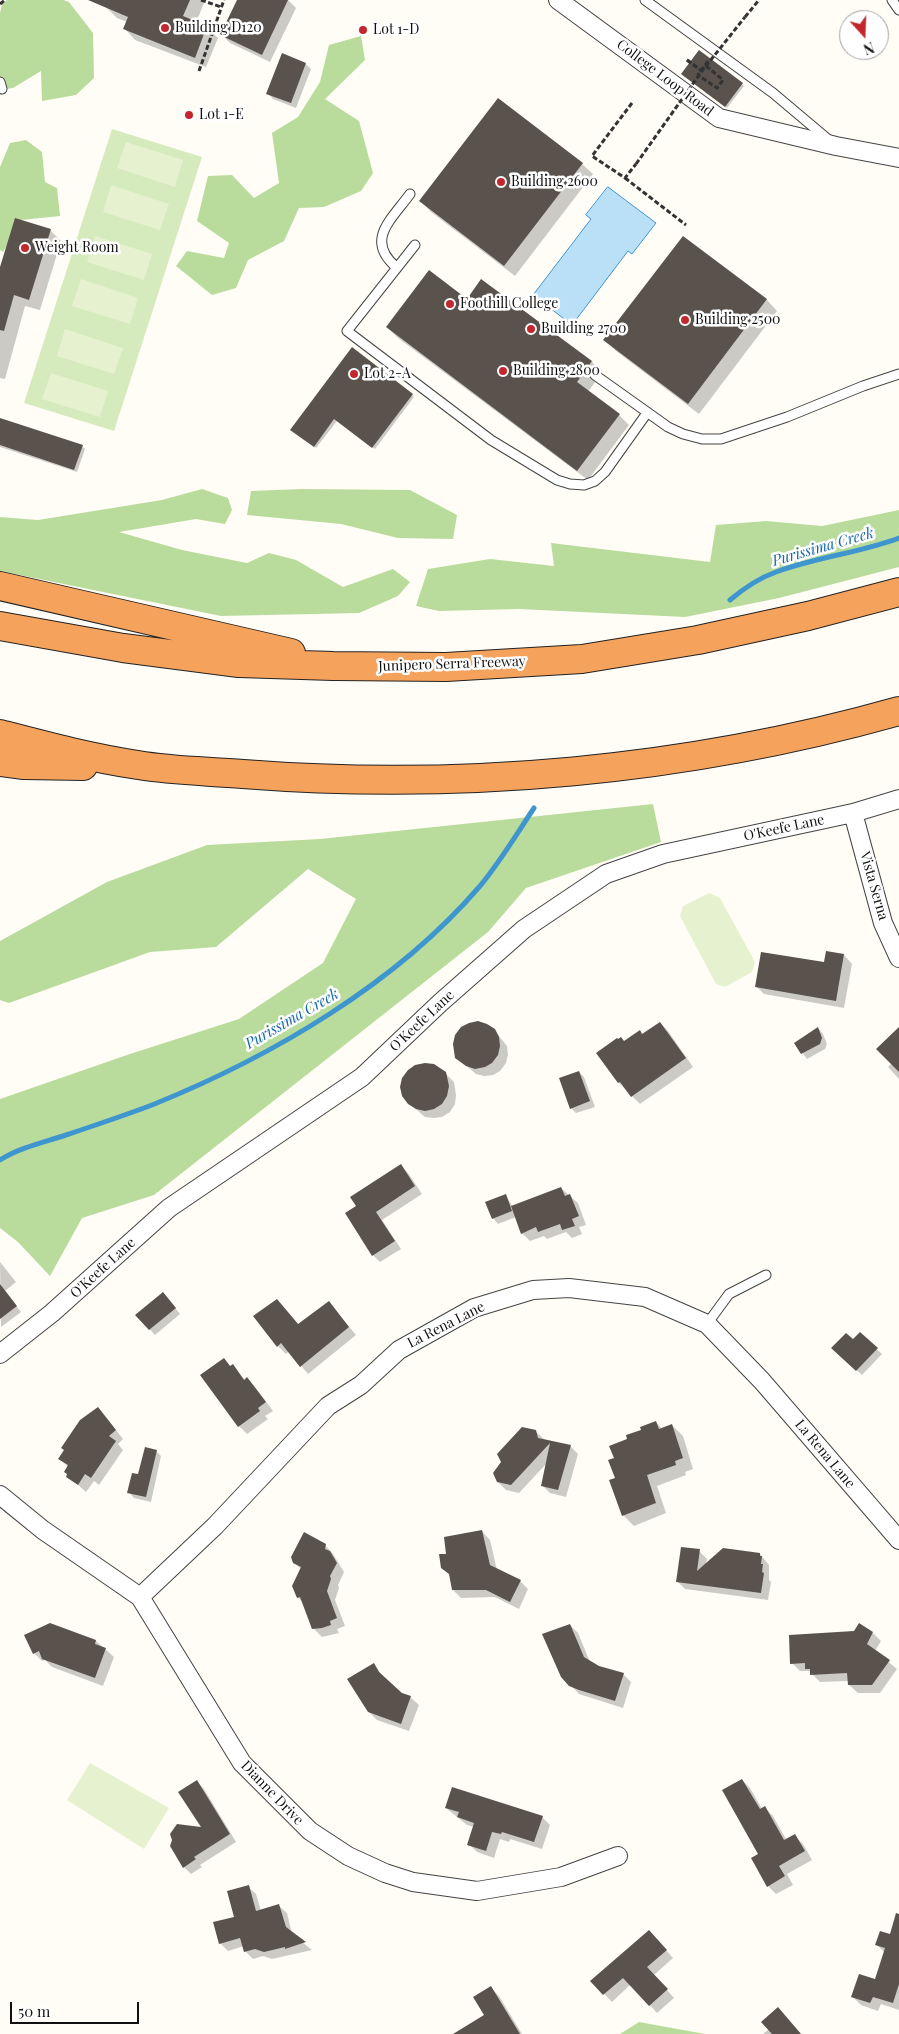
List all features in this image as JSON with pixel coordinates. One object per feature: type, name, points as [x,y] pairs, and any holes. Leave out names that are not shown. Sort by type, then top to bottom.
[{"type":"highway","points":[[0,586],[232,638],[289,652],[333,666]]},
{"type":"highway","name":"Junipero Serra Freeway","points":[[0,626],[123,648],[239,663],[446,667],[582,658],[698,640],[808,616],[899,592]]},
{"type":"highway","points":[[0,762],[32,766],[141,766],[310,779],[424,779],[534,775],[643,764],[752,747],[858,723],[899,711]]},
{"type":"highway","points":[[0,734],[94,758],[141,766]]},
{"type":"street","name":"College Loop Road","points":[[558,0],[719,118],[836,146],[899,158]]},
{"type":"street","name":"O'Keefe Lane","points":[[0,1354],[52,1313],[169,1208],[362,1077],[440,1003],[524,929],[606,874],[664,854],[853,813],[899,800]]},
{"type":"street","name":"Vista Serna","points":[[853,813],[883,924],[899,958]]},
{"type":"street","name":"La Rena Lane","points":[[140,1597],[215,1526],[328,1406],[361,1385],[398,1350],[474,1308],[533,1290],[569,1288],[645,1297],[707,1324],[762,1380],[899,1540]]},
{"type":"street","name":"Dianne Drive","points":[[0,1495],[43,1530],[140,1597],[242,1763],[310,1831],[348,1856],[385,1873],[413,1882],[477,1891],[561,1877],[618,1856]]},
{"type":"lane","points":[[645,0],[773,92],[836,146]]},
{"type":"lane","points":[[892,0],[899,10]]},
{"type":"lane","points":[[396,267],[385,258],[380,245],[385,228],[410,194]]},
{"type":"lane","points":[[415,245],[347,331],[491,440],[557,480],[570,484],[584,485],[595,480],[604,472],[647,413]]},
{"type":"lane","points":[[595,375],[668,427],[683,434],[702,439],[721,439],[899,374]]},
{"type":"lane","points":[[707,1324],[728,1294],[766,1275]]},
{"type":"path","points":[[0,4],[5,0]]},
{"type":"path","points":[[200,0],[222,7]]},
{"type":"path","points":[[199,71],[224,0]]},
{"type":"path","points":[[625,178],[702,71],[759,0]]},
{"type":"path","points":[[687,60],[702,71]]},
{"type":"path","points":[[703,78],[717,88],[723,80],[706,66]]},
{"type":"path","points":[[632,103],[592,156],[625,178],[686,225]]},
{"type":"green space","points":[[7,0],[63,0],[69,2],[93,33],[94,78],[76,95],[42,101],[41,71],[13,88],[0,90],[0,13],[2,4]]},
{"type":"green space","points":[[361,36],[365,60],[325,99],[359,121],[373,173],[361,191],[324,207],[299,208],[284,241],[248,260],[236,288],[212,295],[176,266],[187,251],[224,258],[229,243],[197,221],[208,176],[232,175],[254,198],[279,183],[272,133],[298,117],[320,82],[329,45]]},
{"type":"green space","points":[[112,129],[202,157],[114,431],[24,403]]},
{"type":"green space","points":[[26,140],[42,152],[45,182],[57,188],[60,216],[21,220],[3,252],[0,250],[0,167],[10,143]]},
{"type":"green space","points":[[126,142],[183,160],[175,187],[117,168]]},
{"type":"green space","points":[[111,185],[169,204],[160,230],[103,212]]},
{"type":"green space","points":[[95,236],[152,254],[144,280],[87,262]]},
{"type":"green space","points":[[81,279],[138,298],[130,324],[72,306]]},
{"type":"green space","points":[[65,329],[123,348],[114,374],[57,356]]},
{"type":"green space","points":[[51,373],[108,391],[100,417],[42,399]]},
{"type":"green space","points":[[202,489],[228,498],[232,510],[225,524],[196,519],[119,532],[182,550],[247,563],[269,553],[296,560],[343,587],[393,569],[410,582],[398,596],[359,613],[221,616],[0,571],[0,517],[38,520],[162,500]]},
{"type":"green space","points":[[302,489],[410,490],[457,515],[453,539],[398,538],[341,524],[247,515],[251,491]]},
{"type":"green space","points":[[899,510],[899,567],[779,598],[685,617],[519,609],[439,611],[416,606],[428,569],[490,559],[554,566],[551,543],[710,562],[716,525],[766,521],[822,526]]},
{"type":"green space","points":[[653,804],[661,842],[526,888],[488,932],[154,1195],[82,1218],[50,1276],[18,1242],[0,1228],[0,1099],[239,1019],[323,963],[356,899],[308,869],[216,947],[150,952],[9,1003],[0,1000],[0,941],[107,882],[207,845],[320,839]]},
{"type":"green space","points":[[709,893],[720,898],[755,962],[752,972],[725,987],[716,984],[680,916],[683,906]]},
{"type":"green space","points":[[90,1763],[169,1808],[144,1849],[67,1800]]},
{"type":"green space","points":[[639,2022],[705,2034],[620,2034]]},
{"type":"water","points":[[608,187],[656,223],[632,254],[628,251],[572,325],[533,295],[591,219],[586,215]]},
{"type":"building","name":"Building D120","points":[[88,0],[190,0],[183,16],[207,26],[195,58],[123,29],[128,17]]},
{"type":"building","points":[[237,0],[288,0],[262,55],[220,35]]},
{"type":"building","points":[[699,50],[743,83],[725,107],[681,74]]},
{"type":"building","points":[[282,53],[306,63],[291,103],[266,94]]},
{"type":"building","name":"Building 2600","points":[[498,98],[583,163],[504,266],[419,201]]},
{"type":"building","name":"Weight Room","points":[[15,218],[51,229],[29,300],[14,295],[4,331],[0,330],[0,267]]},
{"type":"building","name":"Building 2500","points":[[683,236],[767,299],[688,404],[603,340]]},
{"type":"building","name":"Building 2800","points":[[429,270],[467,299],[481,279],[592,361],[577,382],[620,414],[577,471],[386,327]]},
{"type":"building","points":[[352,347],[413,394],[372,448],[334,419],[314,447],[290,430]]},
{"type":"building","points":[[0,418],[83,445],[74,470],[0,445]]},
{"type":"building","points":[[826,951],[844,954],[836,1001],[755,987],[761,952],[824,962]]},
{"type":"building","points":[[478,1021],[495,1029],[499,1037],[500,1046],[498,1055],[492,1063],[475,1069],[466,1066],[455,1058],[453,1044],[455,1035],[461,1027]]},
{"type":"building","points":[[660,1022],[686,1058],[631,1097],[596,1053],[617,1038],[621,1037],[624,1041],[640,1030],[642,1034]]},
{"type":"building","points":[[818,1027],[822,1038],[820,1044],[801,1054],[794,1043]]},
{"type":"building","points":[[899,1027],[899,1072],[876,1049]]},
{"type":"building","points":[[434,1064],[446,1072],[449,1086],[447,1096],[442,1104],[434,1109],[425,1111],[416,1109],[408,1104],[402,1096],[400,1087],[402,1078],[408,1070],[415,1065]]},
{"type":"building","points":[[579,1071],[590,1101],[570,1109],[559,1078]]},
{"type":"building","points":[[401,1164],[415,1186],[376,1212],[395,1241],[372,1256],[345,1213],[356,1206],[350,1197]]},
{"type":"building","points":[[561,1187],[565,1196],[570,1194],[579,1216],[572,1219],[575,1226],[562,1230],[560,1224],[538,1232],[536,1227],[521,1234],[511,1206]]},
{"type":"building","points":[[506,1194],[512,1211],[492,1219],[485,1202]]},
{"type":"building","points":[[0,1284],[17,1306],[0,1319]]},
{"type":"building","points":[[163,1292],[176,1308],[149,1330],[135,1315]]},
{"type":"building","points":[[277,1299],[298,1324],[329,1301],[349,1327],[300,1367],[281,1343],[277,1347],[253,1316]]},
{"type":"building","points":[[860,1332],[878,1348],[856,1371],[831,1348],[846,1333],[853,1339]]},
{"type":"building","points":[[224,1358],[230,1366],[233,1364],[244,1380],[247,1377],[266,1402],[258,1408],[260,1411],[238,1427],[200,1375]]},
{"type":"building","points":[[98,1407],[116,1430],[109,1436],[116,1441],[91,1478],[85,1474],[78,1485],[66,1477],[67,1474],[64,1472],[68,1465],[58,1459],[64,1450],[61,1448],[80,1420]]},
{"type":"building","points":[[656,1421],[659,1429],[672,1424],[683,1458],[675,1461],[676,1465],[647,1475],[656,1503],[622,1516],[609,1480],[615,1478],[608,1460],[614,1458],[609,1446],[627,1439],[626,1435],[641,1430],[640,1427]]},
{"type":"building","points":[[522,1427],[536,1430],[538,1438],[571,1445],[558,1490],[541,1486],[550,1443],[511,1485],[497,1482],[493,1473],[501,1462],[497,1454]]},
{"type":"building","points":[[145,1447],[157,1450],[146,1497],[127,1493],[132,1473],[138,1474]]},
{"type":"building","points":[[482,1530],[490,1565],[521,1580],[510,1602],[486,1590],[452,1590],[449,1574],[441,1568],[439,1554],[446,1554],[444,1537]]},
{"type":"building","points":[[304,1532],[326,1544],[325,1549],[330,1551],[337,1563],[330,1576],[331,1579],[327,1591],[337,1618],[330,1621],[331,1625],[322,1628],[312,1629],[300,1597],[297,1598],[292,1586],[301,1567],[293,1563],[291,1557]]},
{"type":"building","points":[[681,1547],[700,1549],[697,1571],[723,1548],[760,1553],[760,1556],[762,1556],[761,1564],[763,1564],[762,1572],[764,1573],[761,1593],[676,1582]]},
{"type":"building","points":[[50,1623],[96,1640],[95,1644],[106,1648],[95,1678],[42,1659],[39,1651],[33,1654],[24,1635]]},
{"type":"building","points":[[859,1623],[873,1632],[867,1644],[890,1660],[872,1685],[848,1685],[847,1673],[810,1675],[810,1669],[805,1669],[805,1663],[790,1664],[789,1635],[854,1631]]},
{"type":"building","points":[[570,1624],[584,1657],[599,1666],[624,1673],[615,1701],[569,1686],[561,1677],[542,1634]]},
{"type":"building","points":[[374,1663],[379,1672],[402,1693],[411,1696],[401,1724],[368,1712],[347,1679]]},
{"type":"building","points":[[742,1779],[760,1809],[765,1806],[784,1840],[795,1834],[805,1851],[779,1866],[785,1876],[767,1887],[751,1858],[758,1854],[722,1790]]},
{"type":"building","points":[[197,1780],[230,1834],[194,1857],[196,1859],[183,1868],[170,1846],[172,1840],[170,1834],[177,1824],[201,1827],[178,1792]]},
{"type":"building","points":[[452,1787],[543,1816],[534,1842],[502,1832],[501,1834],[492,1832],[486,1851],[467,1845],[474,1823],[457,1817],[459,1812],[445,1808]]},
{"type":"building","points":[[249,1885],[256,1911],[279,1904],[286,1927],[306,1942],[285,1949],[285,1947],[264,1952],[255,1949],[244,1952],[240,1938],[219,1944],[213,1922],[234,1917],[227,1891]]},
{"type":"building","points":[[896,1913],[899,1914],[899,1984],[893,2003],[873,1997],[870,2003],[851,1997],[859,1974],[875,1979],[885,1948],[875,1945],[880,1931],[890,1934]]},
{"type":"building","points":[[649,1930],[667,1950],[647,1967],[668,1989],[649,2006],[623,1978],[603,1995],[590,1981]]},
{"type":"building","points":[[491,1986],[520,2034],[453,2034],[484,2015],[473,1997]]},
{"type":"building","points":[[778,2007],[801,2034],[772,2034],[761,2022]]},
{"type":"waterway","name":"Purissima Creek","points":[[730,600],[763,577],[776,572],[806,562],[869,548],[899,538]]},
{"type":"waterway","name":"Purissima Creek","points":[[0,1160],[22,1149],[130,1113],[197,1086],[242,1064],[329,1014],[371,986],[447,922],[487,877],[534,808]]},
{"type":"place","name":"Building D120","points":[[165,28]]},
{"type":"place","name":"Lot 1-D","points":[[363,30]]},
{"type":"place","name":"Lot 1-E","points":[[189,115]]},
{"type":"place","name":"Building 2600","points":[[501,182]]},
{"type":"place","name":"Weight Room","points":[[25,248]]},
{"type":"place","name":"Foothill College","points":[[450,304]]},
{"type":"place","name":"Building 2500","points":[[685,320]]},
{"type":"place","name":"Building 2700","points":[[531,329]]},
{"type":"place","name":"Building 2800","points":[[503,371]]},
{"type":"place","name":"Lot 2-A","points":[[354,374]]}]
